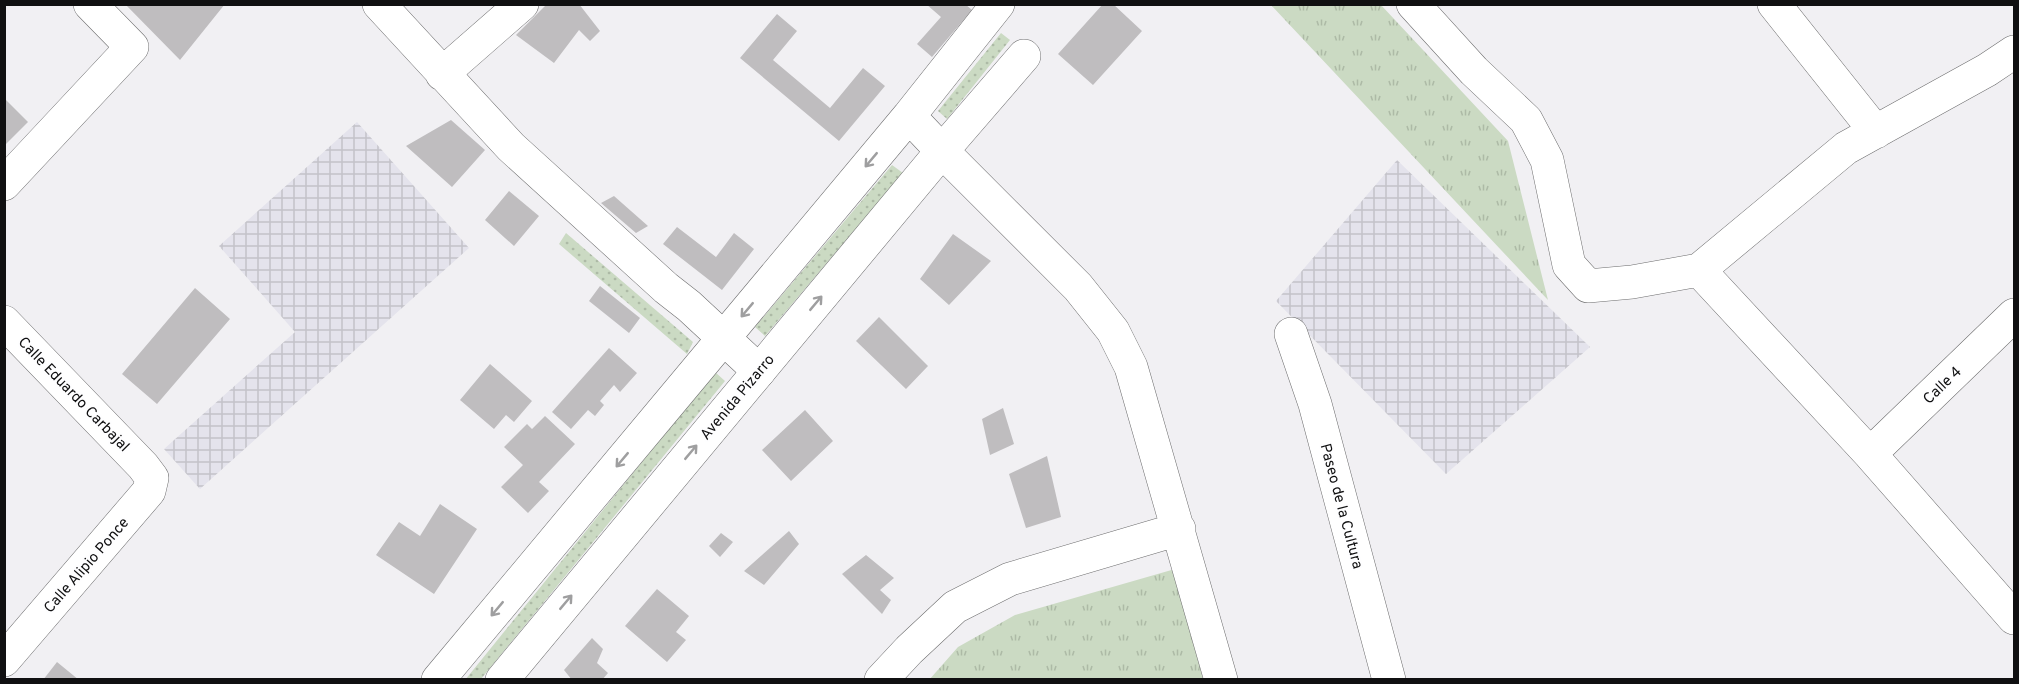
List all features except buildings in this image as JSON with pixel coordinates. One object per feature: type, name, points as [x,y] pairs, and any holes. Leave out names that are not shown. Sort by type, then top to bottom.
[{"type":"street","points":[[4,184],[132,47],[90,4]]},
{"type":"street","points":[[379,4],[511,147],[759,371]]},
{"type":"street","points":[[442,74],[522,4]]},
{"type":"street","points":[[1413,4],[1474,71],[1526,120],[1547,160],[1569,265],[1588,286],[1632,282],[1700,270],[1846,148],[1987,70],[2014,52]]},
{"type":"street","points":[[1774,4],[1876,132]]},
{"type":"street","points":[[438,680],[909,116],[997,5]]},
{"type":"street","name":"Avenida Pizarro","points":[[502,680],[942,151],[1024,56]]},
{"type":"street","points":[[909,116],[1078,286],[1113,331],[1131,367],[1221,680]]},
{"type":"street","points":[[1700,270],[1870,454],[2014,618]]},
{"type":"street","name":"Calle 4","points":[[1870,454],[2014,315]]},
{"type":"street","name":"Calle Eduardo Carbajal","points":[[4,322],[143,466]]},
{"type":"street","name":"Paseo de la Cultura","points":[[1291,334],[1315,404],[1389,680]]},
{"type":"street","name":"Calle Alipio Ponce","points":[[4,660],[149,491],[152,478],[143,466]]},
{"type":"street","points":[[881,680],[955,607],[1010,579],[1179,529]]},
{"type":"shaded area","points":[[357,122],[469,248],[200,489],[164,449],[295,332],[219,246]]},
{"type":"shaded area","points":[[1397,160],[1590,347],[1446,474],[1276,301]]},
{"type":"green space","points":[[1271,5],[1381,5],[1508,141],[1548,300]]},
{"type":"green space","points":[[1001,33],[1010,40],[947,119],[938,111]]},
{"type":"green space","points":[[892,165],[903,173],[765,336],[755,327]]},
{"type":"green space","points":[[566,233],[693,342],[687,354],[559,244]]},
{"type":"green space","points":[[715,372],[725,381],[481,679],[465,680]]},
{"type":"green space","points":[[1175,569],[1203,679],[929,680],[958,647],[1015,615]]}]
